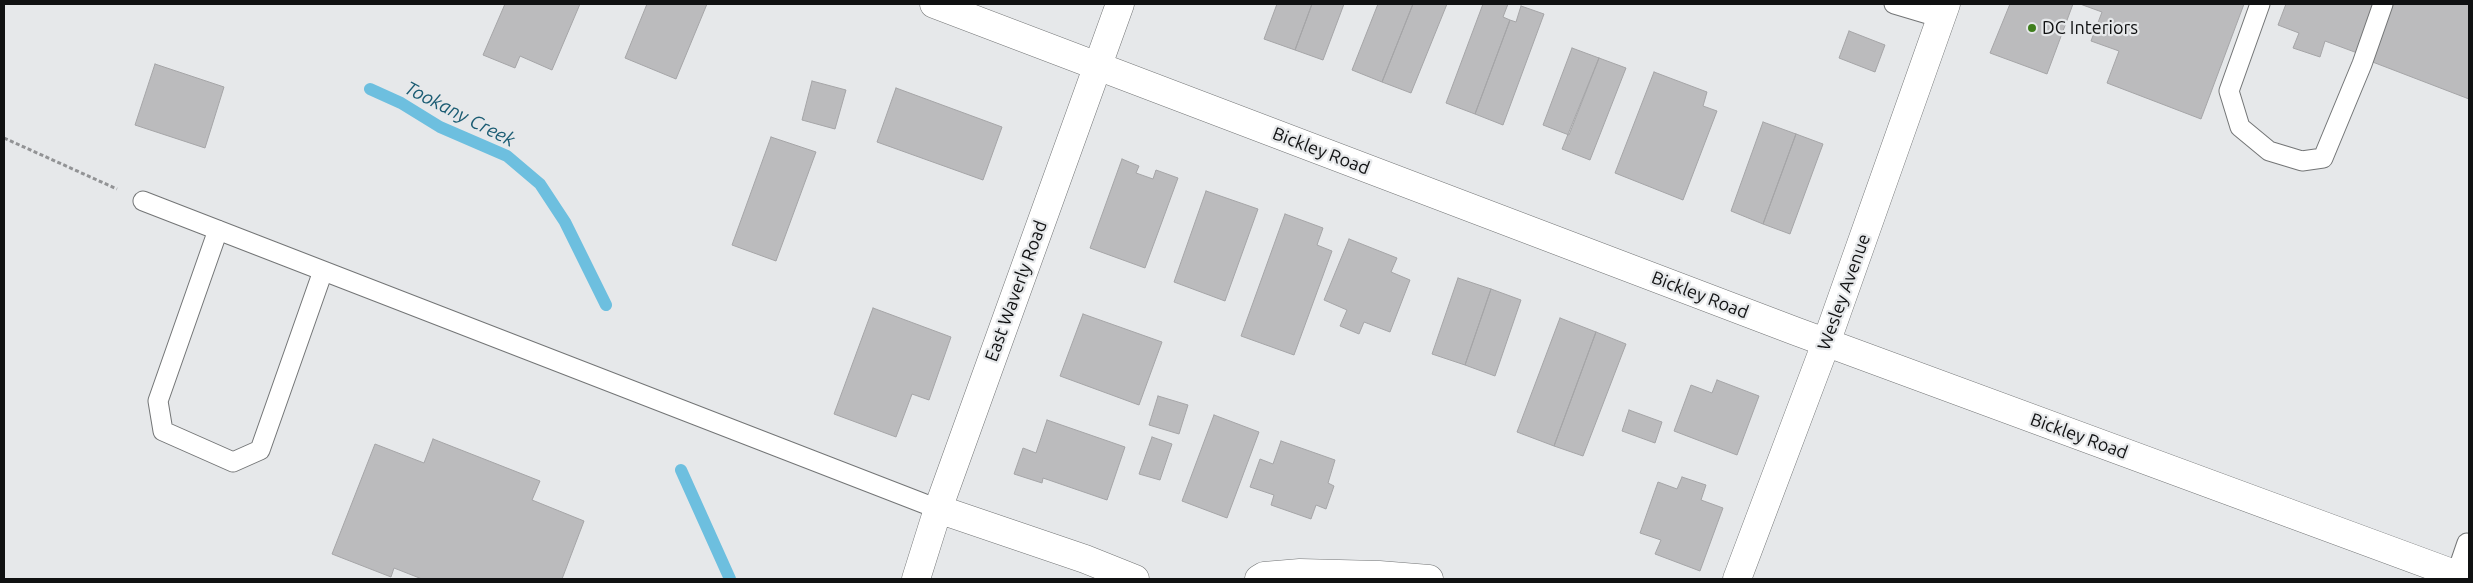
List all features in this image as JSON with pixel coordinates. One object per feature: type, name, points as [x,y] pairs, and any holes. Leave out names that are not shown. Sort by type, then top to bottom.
[{"type":"street","name":"Bickley Road","points":[[934,4],[1826,343],[2462,577]]},
{"type":"street","name":"East Waverly Road","points":[[916,579],[938,509],[1096,66],[1120,4]]},
{"type":"street","name":"Wesley Avenue","points":[[1737,579],[1826,343],[1944,11]]},
{"type":"street","points":[[938,509],[1135,579]]},
{"type":"street","points":[[1259,579],[1264,576],[1318,573],[1429,579]]},
{"type":"lane","points":[[1894,4],[1944,11]]},
{"type":"lane","points":[[2260,4],[2229,91],[2240,127],[2270,151],[2302,161],[2323,158],[2362,64],[2383,4]]},
{"type":"lane","points":[[142,201],[938,509]]},
{"type":"lane","points":[[218,230],[158,401],[163,431],[233,462],[260,450],[323,270]]},
{"type":"lane","points":[[2462,577],[2467,543]]},
{"type":"path","points":[[4,138],[142,201]]},
{"type":"building","points":[[505,4],[580,4],[552,70],[520,56],[515,68],[483,55]]},
{"type":"building","points":[[647,4],[707,4],[676,79],[625,58]]},
{"type":"building","points":[[1277,4],[1312,4],[1295,50],[1264,39]]},
{"type":"building","points":[[1312,4],[1344,4],[1323,60],[1295,50]]},
{"type":"building","points":[[1378,4],[1413,4],[1382,82],[1352,70]]},
{"type":"building","points":[[1413,4],[1447,4],[1411,93],[1382,82]]},
{"type":"building","points":[[1483,4],[1508,4],[1503,17],[1510,20],[1475,114],[1446,103]]},
{"type":"building","name":"DC Interiors","points":[[2010,4],[2073,4],[2047,74],[1990,53]]},
{"type":"building","points":[[2080,4],[2244,4],[2201,119],[2107,83],[2119,51],[2091,41],[2102,12]]},
{"type":"building","points":[[2286,4],[2378,4],[2360,54],[2325,41],[2320,57],[2293,48],[2299,33],[2278,25]]},
{"type":"building","points":[[2391,4],[2469,4],[2469,99],[2370,61]]},
{"type":"building","points":[[1521,6],[1544,14],[1503,125],[1475,114],[1510,20],[1516,22]]},
{"type":"building","points":[[1849,31],[1885,45],[1875,72],[1839,58]]},
{"type":"building","points":[[1572,48],[1599,58],[1569,135],[1543,125]]},
{"type":"building","points":[[1599,58],[1626,68],[1590,160],[1562,149]]},
{"type":"building","points":[[155,64],[224,87],[205,148],[135,125]]},
{"type":"building","points":[[1654,72],[1707,92],[1703,106],[1717,111],[1683,200],[1615,173]]},
{"type":"building","points":[[812,81],[846,90],[835,129],[802,120]]},
{"type":"building","points":[[896,88],[1002,127],[983,180],[877,142]]},
{"type":"building","points":[[1763,122],[1796,134],[1763,224],[1731,211]]},
{"type":"building","points":[[1796,134],[1823,144],[1790,234],[1763,224]]},
{"type":"building","points":[[771,137],[816,152],[776,261],[732,245]]},
{"type":"building","points":[[1122,159],[1139,166],[1136,173],[1153,179],[1156,170],[1178,178],[1145,268],[1090,248]]},
{"type":"building","points":[[1206,191],[1258,209],[1225,301],[1174,282]]},
{"type":"building","points":[[1285,214],[1323,228],[1317,245],[1332,251],[1294,355],[1241,336]]},
{"type":"building","points":[[1349,239],[1397,258],[1391,272],[1410,280],[1390,332],[1364,322],[1359,334],[1340,326],[1347,310],[1324,300]]},
{"type":"building","points":[[1458,278],[1491,289],[1465,365],[1432,354]]},
{"type":"building","points":[[1491,289],[1521,300],[1495,376],[1465,365]]},
{"type":"building","points":[[873,308],[951,337],[929,400],[912,394],[896,437],[834,414]]},
{"type":"building","points":[[1083,314],[1162,342],[1139,405],[1060,376]]},
{"type":"building","points":[[1560,318],[1596,332],[1554,446],[1517,432]]},
{"type":"building","points":[[1596,332],[1626,344],[1583,456],[1554,446]]},
{"type":"building","points":[[1717,380],[1759,396],[1737,455],[1674,431],[1691,385],[1712,393]]},
{"type":"building","points":[[1158,396],[1188,405],[1179,434],[1149,425]]},
{"type":"building","points":[[1629,410],[1662,422],[1655,443],[1622,431]]},
{"type":"building","points":[[1214,415],[1259,432],[1227,518],[1182,501]]},
{"type":"building","points":[[1047,420],[1125,447],[1107,500],[1043,478],[1042,483],[1014,474],[1023,448],[1036,453]]},
{"type":"building","points":[[1152,437],[1172,444],[1160,480],[1139,474]]},
{"type":"building","points":[[433,439],[540,481],[532,500],[584,521],[562,579],[422,579],[394,568],[391,577],[332,554],[375,444],[424,463]]},
{"type":"building","points":[[1281,441],[1335,460],[1328,483],[1334,486],[1326,509],[1316,505],[1311,519],[1271,505],[1274,495],[1250,487],[1260,459],[1273,464]]},
{"type":"building","points":[[1682,477],[1706,485],[1701,500],[1723,508],[1700,571],[1655,554],[1661,540],[1640,533],[1658,482],[1677,489]]},
{"type":"waterway","name":"Tookany Creek","points":[[370,89],[401,103],[440,127],[507,156],[540,184],[565,222],[606,305]]},
{"type":"waterway","name":"Tookany Creek","points":[[681,470],[730,579]]},
{"type":"place","name":"DC Interiors","points":[[2032,28]]}]
